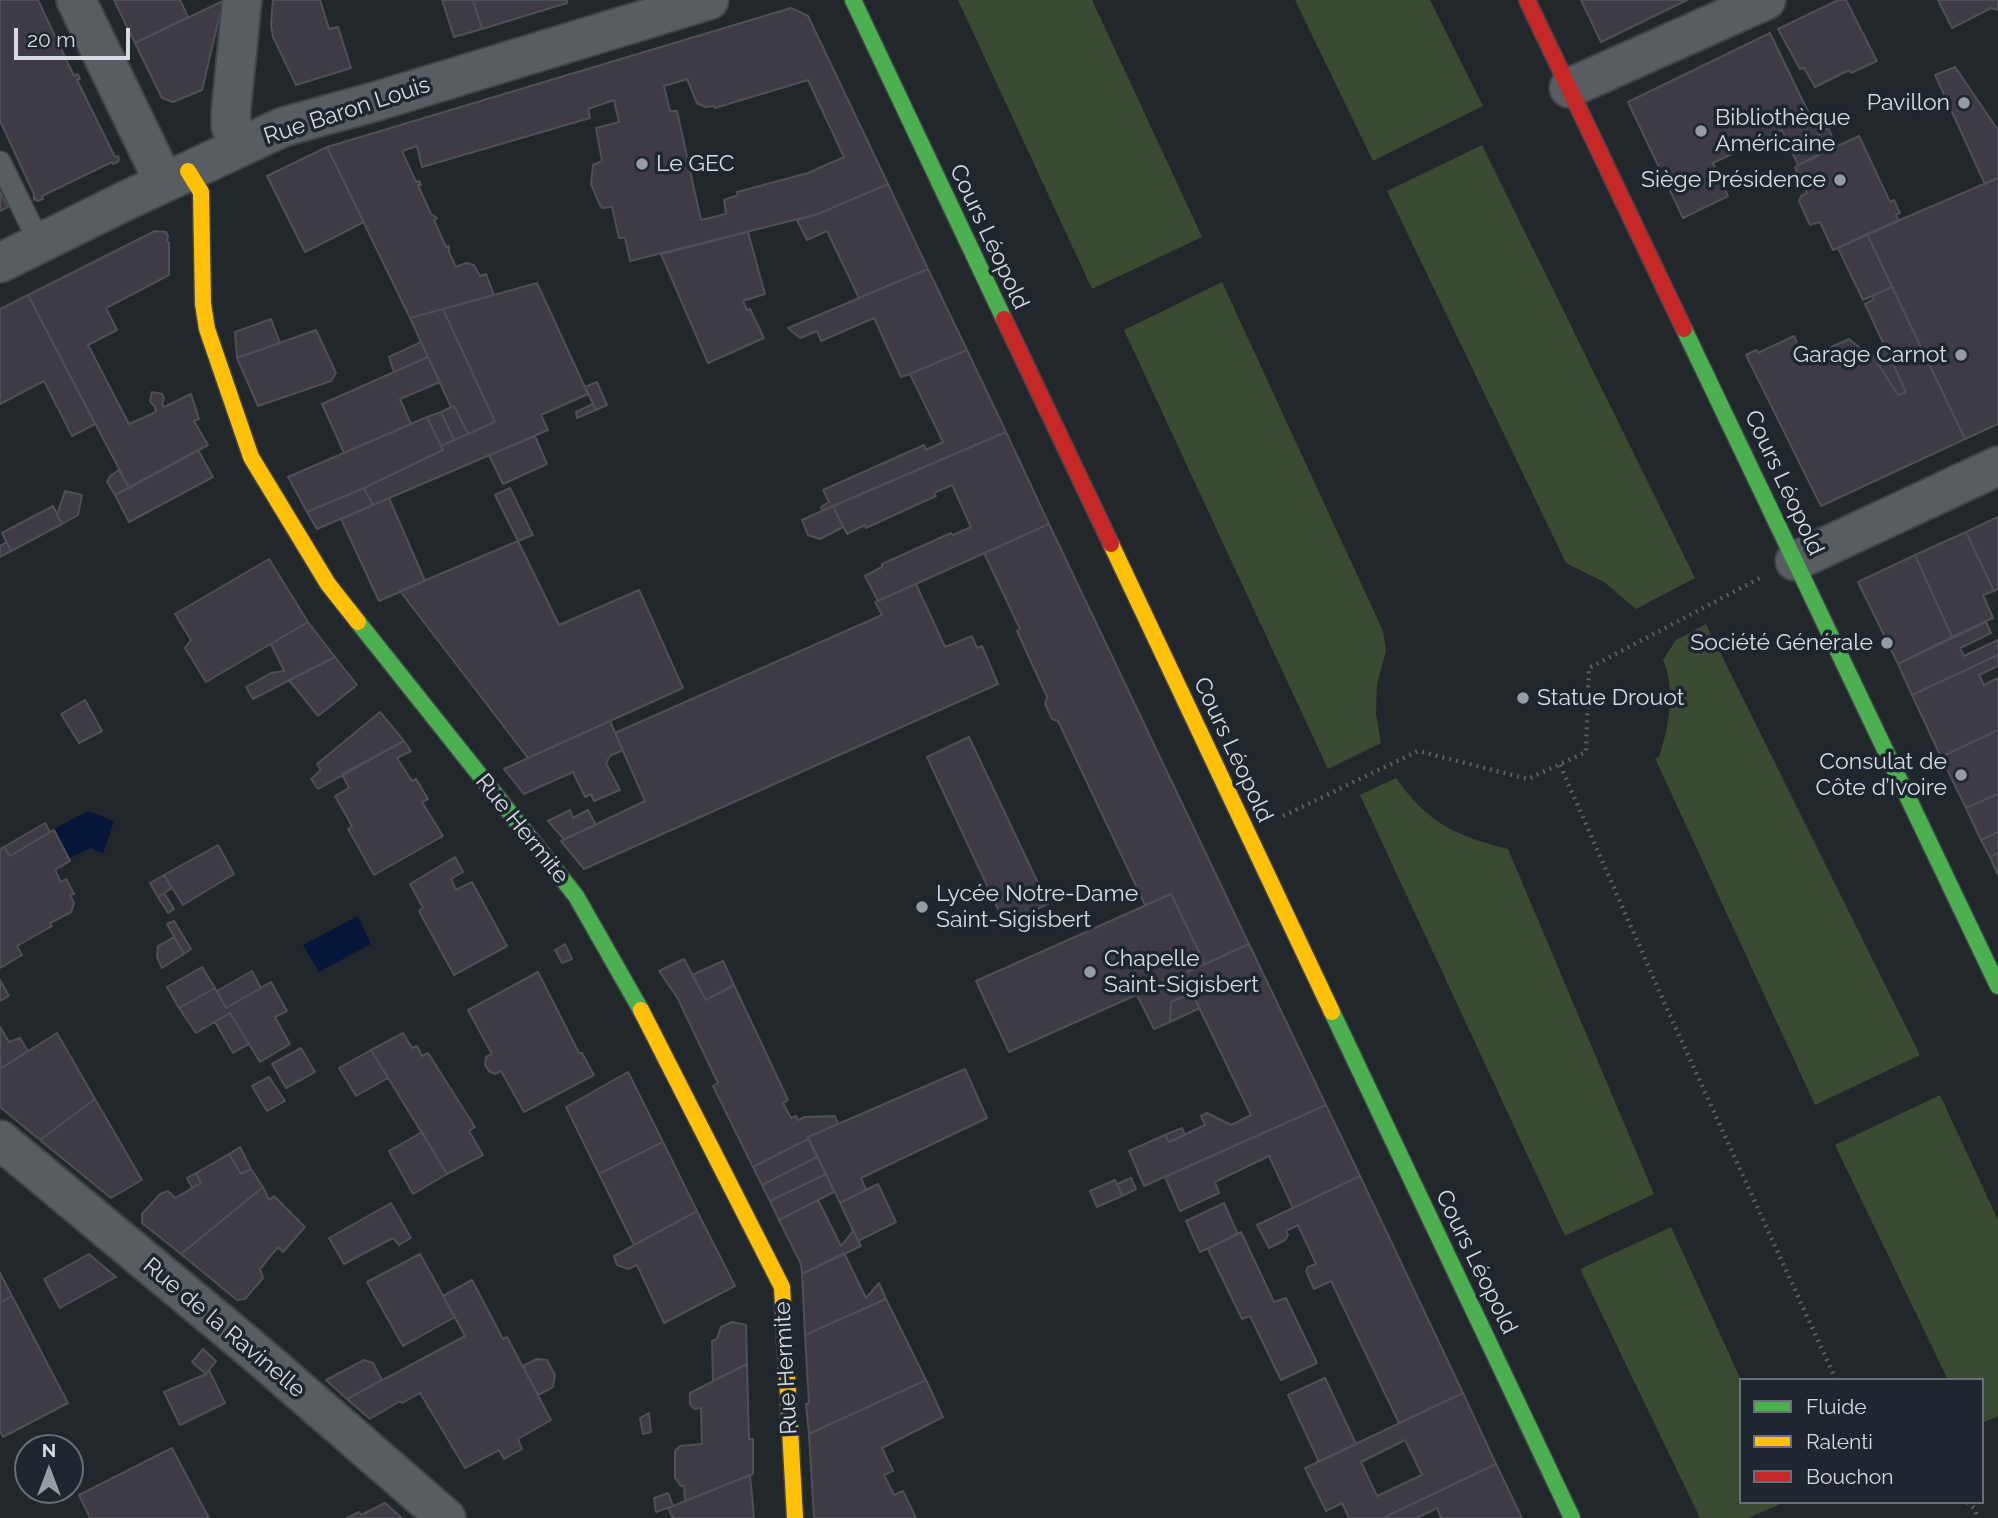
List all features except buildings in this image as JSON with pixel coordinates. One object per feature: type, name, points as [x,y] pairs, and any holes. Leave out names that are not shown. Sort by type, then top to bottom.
[{"type":"street","points":[[76,0],[176,176]]},
{"type":"street","points":[[240,147],[230,127],[230,111],[242,0]]},
{"type":"street","name":"Rue Baron Louis","points":[[0,263],[176,176],[283,127],[709,0]]},
{"type":"street","name":"Cours Léopold","points":[[853,0],[1572,1518]]},
{"type":"street","name":"Cours Léopold","points":[[1527,0],[1998,986]]},
{"type":"street","points":[[1569,88],[1766,0]]},
{"type":"street","name":"Rue Hermite","points":[[176,176],[201,192],[203,304],[207,329],[251,457],[328,584],[576,896],[660,1044],[782,1287],[795,1518]]},
{"type":"street","points":[[1796,561],[1998,466]]},
{"type":"street","name":"Rue de la Ravinelle","points":[[0,1140],[255,1352],[446,1518]]},
{"type":"lane","points":[[0,162],[40,244]]},
{"type":"path","points":[[1247,834],[1418,751],[1528,779],[1560,765],[1586,752],[1589,668],[1796,561]]},
{"type":"path","points":[[1560,765],[1668,1012],[1835,1378]]},
{"type":"green space","points":[[958,0],[1092,0],[1202,237],[1092,289]]},
{"type":"green space","points":[[1295,0],[1430,0],[1483,106],[1373,161]]},
{"type":"green space","points":[[1482,145],[1695,578],[1636,609],[1604,582],[1566,563],[1387,191]]},
{"type":"green space","points":[[1222,282],[1383,631],[1386,651],[1377,684],[1376,714],[1381,743],[1328,769],[1124,330]]},
{"type":"green space","points":[[1706,624],[1920,1055],[1815,1105],[1655,758],[1659,757],[1663,745],[1670,708],[1669,684],[1663,660],[1676,640]]},
{"type":"green space","points":[[1396,778],[1420,807],[1444,826],[1508,849],[1654,1194],[1565,1236],[1360,795]]},
{"type":"green space","points":[[1940,1095],[1998,1220],[1998,1416],[1984,1422],[1984,1378],[1947,1378],[1835,1145]]},
{"type":"green space","points":[[1671,1227],[1740,1378],[1739,1504],[1780,1504],[1748,1518],[1700,1518],[1580,1269]]},
{"type":"water","points":[[88,811],[114,821],[103,854],[91,848],[70,858],[54,829]]},
{"type":"water","points":[[358,916],[371,944],[319,972],[303,945]]},
{"type":"traffic: fast","points":[[853,0],[1004,319]]},
{"type":"traffic: fast","points":[[1684,329],[1998,986]]},
{"type":"traffic: fast","points":[[358,622],[576,896],[641,1010]]},
{"type":"traffic: fast","points":[[1332,1012],[1572,1518]]},
{"type":"traffic: slow","points":[[188,171],[201,192],[203,304],[207,329],[251,457],[328,584],[358,622]]},
{"type":"traffic: slow","points":[[1111,544],[1332,1012]]},
{"type":"traffic: slow","points":[[641,1010],[782,1287],[795,1518]]},
{"type":"traffic: jam","points":[[1527,0],[1684,329]]},
{"type":"traffic: jam","points":[[1004,319],[1111,544]]},
{"type":"place","name":"Pavillon","points":[[1964,103]]},
{"type":"place","name":"Bibliothèque Américaine","points":[[1701,131]]},
{"type":"place","name":"Le GEC","points":[[642,164]]},
{"type":"place","name":"Siège Présidence","points":[[1840,180]]},
{"type":"place","name":"Garage Carnot","points":[[1961,355]]},
{"type":"place","name":"Société Générale","points":[[1887,643]]},
{"type":"place","name":"Statue Drouot","points":[[1523,698]]},
{"type":"place","name":"Consulat de Côte d’Ivoire","points":[[1961,775]]},
{"type":"place","name":"Lycée Notre-Dame Saint-Sigisbert","points":[[922,907]]},
{"type":"place","name":"Chapelle Saint-Sigisbert","points":[[1090,972]]}]
